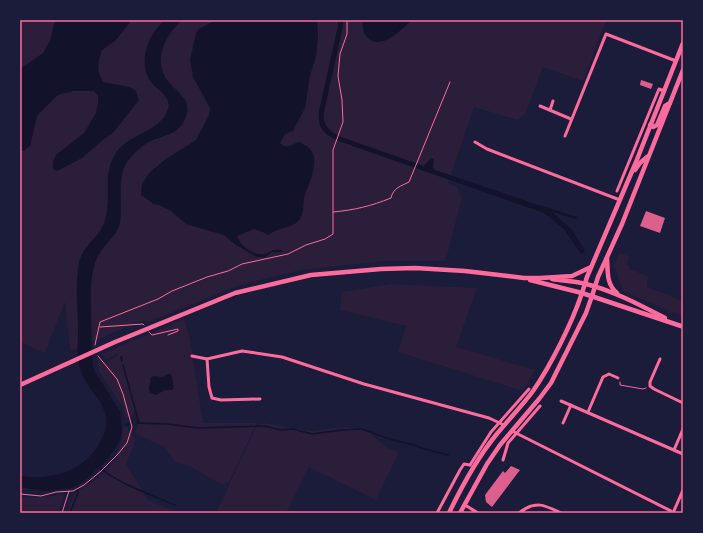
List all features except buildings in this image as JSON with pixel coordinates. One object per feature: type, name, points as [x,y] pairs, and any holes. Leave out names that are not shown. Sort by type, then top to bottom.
[{"type":"main road","points":[[449,513],[472,466],[502,424],[531,390],[547,368],[556,351],[629,180],[683,43]]},
{"type":"main road","points":[[460,513],[487,464],[500,445],[514,432],[551,383],[586,313],[607,256],[622,224],[645,160],[683,70]]},
{"type":"main road","points":[[650,125],[653,127],[657,125],[666,105],[670,103]]},
{"type":"main road","points":[[639,155],[645,160]]},
{"type":"main road","points":[[629,180],[640,163],[645,160]]},
{"type":"main road","points":[[607,256],[609,284],[620,296]]},
{"type":"main road","points":[[20,385],[115,342],[235,293],[311,275],[381,269],[415,268],[465,271],[524,278],[541,278],[572,276],[591,267]]},
{"type":"main road","points":[[524,278],[592,296],[682,326]]},
{"type":"main road","points":[[541,278],[585,284],[595,287],[620,296],[682,326]]},
{"type":"main road","points":[[531,390],[541,396]]},
{"type":"street","points":[[565,136],[606,34],[676,61]]},
{"type":"street","points":[[617,191],[659,89],[664,91]]},
{"type":"street","points":[[550,110],[553,101]]},
{"type":"street","points":[[540,106],[571,119]]},
{"type":"street","points":[[649,114],[654,116]]},
{"type":"street","points":[[475,142],[487,149],[620,200]]},
{"type":"street","points":[[623,177],[629,180]]},
{"type":"street","points":[[192,356],[207,359],[242,351],[282,357],[364,384],[489,418],[502,424]]},
{"type":"street","points":[[207,359],[209,387],[212,398],[221,400],[260,399]]},
{"type":"street","points":[[660,359],[650,382],[650,386],[683,403]]},
{"type":"street","points":[[588,412],[603,377],[609,374],[618,378]]},
{"type":"street","points":[[561,401],[683,454]]},
{"type":"street","points":[[563,423],[571,405]]},
{"type":"street","points":[[503,460],[514,432],[540,406]]},
{"type":"street","points":[[674,450],[683,429]]},
{"type":"street","points":[[514,432],[673,512],[683,490]]},
{"type":"street","points":[[437,513],[464,464],[472,466]]},
{"type":"street","points":[[519,513],[526,507],[541,504],[561,513]]},
{"type":"street","points":[[465,505],[473,512],[478,513]]},
{"type":"path","points":[[96,349],[95,344],[100,322],[158,299],[172,291],[207,277],[228,271],[242,264],[288,254],[306,245],[325,239],[333,234],[333,150],[343,122],[338,76],[340,54],[347,34],[347,20]]},
{"type":"path","points":[[334,212],[369,206],[391,198],[392,192],[397,187],[409,182],[450,82]]},
{"type":"path","points":[[100,327],[143,324],[152,335],[178,329],[178,331],[168,335]]},
{"type":"path","points":[[20,494],[41,496],[56,492],[70,491],[82,486],[101,471],[118,454],[127,442],[132,427],[123,394],[117,378],[97,355]]},
{"type":"path","points":[[618,378],[620,385],[643,389],[650,386]]},
{"type":"path","points":[[62,513],[70,491]]},
{"type":"shaded area","points":[[20,20],[607,20],[583,81],[543,67],[526,112],[518,120],[474,107],[448,183],[457,187],[462,197],[447,256],[444,261],[383,261],[301,270],[240,285],[148,322],[144,320],[70,351],[65,302],[45,353],[20,342]]},
{"type":"shaded area","points":[[55,20],[132,20],[115,41],[102,50],[98,70],[103,82],[130,87],[136,91],[139,100],[113,133],[82,158],[57,171],[53,169],[53,162],[56,155],[84,133],[96,113],[98,96],[94,91],[73,91],[58,95],[37,116],[30,146],[23,151],[20,150],[20,69],[43,53],[50,41]]},
{"type":"shaded area","points":[[165,20],[182,20],[170,33],[166,41],[161,57],[161,65],[163,73],[168,81],[182,95],[186,103],[187,113],[181,126],[177,130],[144,145],[133,155],[124,167],[121,182],[120,223],[116,233],[99,253],[94,265],[92,280],[91,318],[93,366],[95,372],[120,411],[122,431],[120,440],[105,462],[83,482],[71,488],[45,491],[20,487],[20,476],[46,477],[58,475],[79,465],[97,448],[106,428],[107,421],[103,407],[84,379],[78,359],[77,289],[79,263],[87,246],[103,226],[108,202],[108,176],[113,159],[118,150],[124,144],[153,127],[164,116],[168,109],[169,105],[166,97],[151,82],[145,66],[146,49],[149,40]]},
{"type":"shaded area","points":[[218,20],[317,20],[318,36],[316,56],[310,76],[305,108],[293,131],[285,134],[280,143],[285,146],[290,146],[299,142],[308,147],[313,153],[313,173],[304,198],[301,217],[295,224],[267,235],[254,229],[237,236],[248,250],[257,254],[265,254],[276,250],[283,251],[272,252],[265,257],[257,257],[236,245],[224,235],[186,224],[171,211],[154,204],[141,195],[142,184],[149,173],[166,159],[196,140],[209,115],[210,108],[193,77],[190,60],[196,33],[199,29]]},
{"type":"shaded area","points":[[338,20],[343,20],[343,26],[324,112],[324,121],[330,131],[341,137],[424,166],[431,158],[434,159],[433,167],[435,170],[577,217],[576,219],[552,212],[572,230],[585,251],[581,254],[564,229],[544,213],[344,143],[324,132],[320,124],[319,111],[338,26]]},
{"type":"shaded area","points":[[363,20],[412,20],[392,37],[379,42],[366,36],[363,30]]},
{"type":"shaded area","points":[[619,253],[629,256],[627,264],[630,266],[629,269],[648,276],[647,287],[683,301],[683,317],[623,291],[614,265]]},
{"type":"shaded area","points":[[391,284],[477,288],[456,347],[535,370],[523,391],[398,352],[406,326],[340,310],[342,292]]},
{"type":"shaded area","points":[[184,319],[190,339],[203,423],[257,423],[229,482],[222,485],[192,467],[175,462],[164,447],[138,435],[135,432],[138,424],[135,410],[132,417],[125,417],[123,407],[99,371],[97,358],[106,362],[119,355],[118,354],[106,359],[102,354]],"holes":[[[162,377],[172,379],[173,386],[165,390],[149,389],[150,383]]]},
{"type":"shaded area","points":[[171,374],[174,388],[172,390],[165,390],[156,395],[150,393],[149,389],[151,377],[162,377]]},
{"type":"shaded area","points":[[264,423],[310,431],[347,427],[368,431],[387,448],[399,452],[376,500],[309,467],[286,513],[216,513],[257,425]]},
{"type":"shaded area","points":[[127,427],[136,440],[126,464],[148,500],[178,513],[67,513],[75,492],[94,481],[109,467],[119,449],[123,428]]},
{"type":"shaded area","points":[[64,496],[58,513],[20,513],[20,497],[35,498]]},
{"type":"waterway","points":[[121,357],[122,361]]},
{"type":"waterway","points":[[123,365],[139,423]]},
{"type":"waterway","points":[[137,423],[167,424],[198,428],[265,426],[280,430],[293,429],[312,434],[362,429],[389,439],[448,455]]},
{"type":"waterway","points":[[98,466],[114,478],[175,505]]},
{"type":"waterway","points":[[70,513],[78,492],[77,485]]}]
